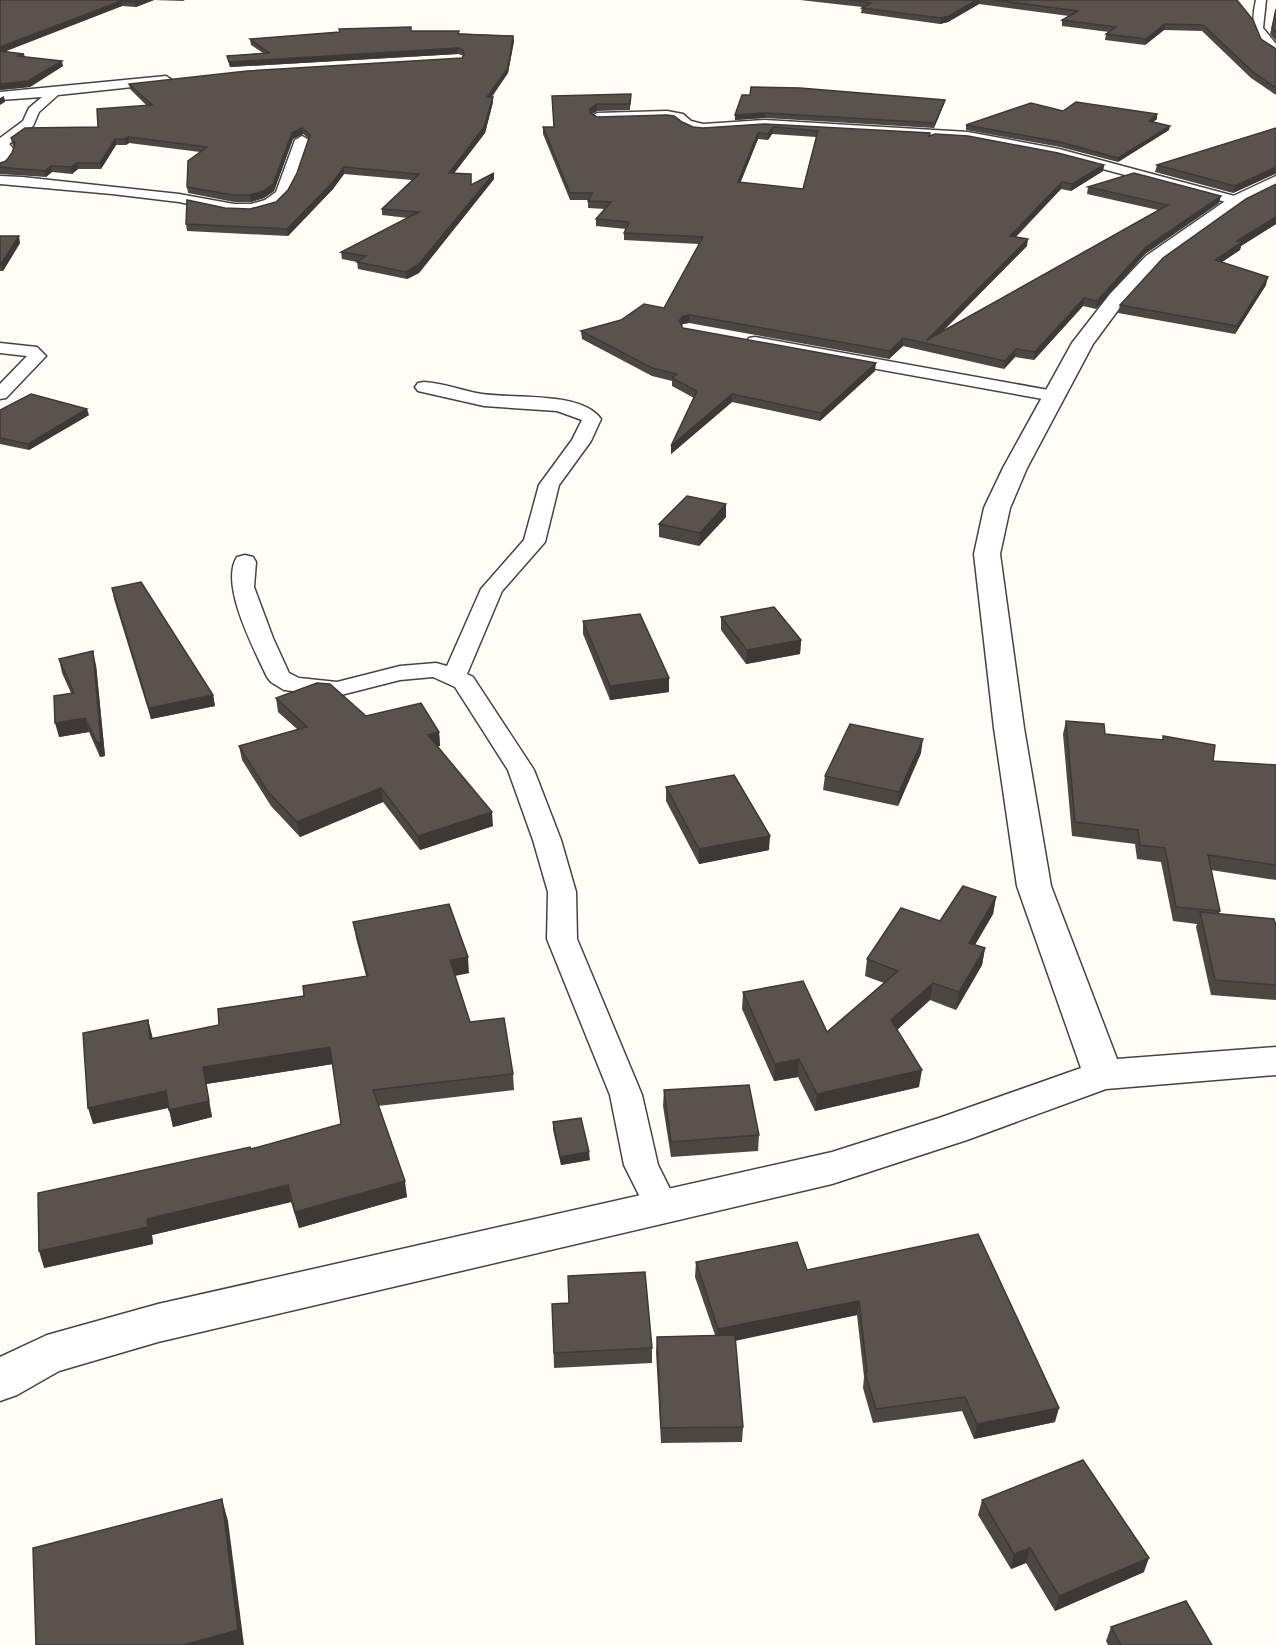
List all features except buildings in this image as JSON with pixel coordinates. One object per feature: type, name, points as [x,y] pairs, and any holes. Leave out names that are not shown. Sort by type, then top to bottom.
[{"type":"street","points":[[1261,0],[1256,24],[1259,36],[1276,50]]},
{"type":"street","points":[[0,96],[173,79]]},
{"type":"street","points":[[0,164],[6,158],[7,149],[2,145],[3,142],[29,123],[33,111],[55,92]]},
{"type":"street","points":[[597,117],[680,117],[687,124],[703,128],[765,124],[968,136],[1059,153],[1237,201]]},
{"type":"street","points":[[0,180],[111,190],[203,201],[244,209],[262,206],[276,200],[288,185],[302,140]]},
{"type":"street","points":[[1103,1075],[1034,886],[1009,728],[987,554],[997,508],[1015,468],[1083,343],[1117,298],[1153,260],[1237,201],[1276,181]]},
{"type":"street","points":[[734,338],[1054,396]]},
{"type":"street","points":[[0,348],[31,351],[36,356],[0,394]]},
{"type":"street","points":[[424,387],[481,400],[565,407],[587,412],[592,419],[581,441],[549,485],[534,542],[492,589],[454,676]]},
{"type":"street","points":[[244,562],[243,587],[261,638],[279,677],[293,685],[337,689],[400,673],[436,670],[454,676],[464,682],[521,770],[547,840],[562,892],[562,939],[626,1095],[641,1165],[663,1209]]},
{"type":"street","points":[[0,1380],[47,1355],[158,1323],[663,1209],[832,1168],[953,1129],[1103,1075],[1276,1061]]}]
